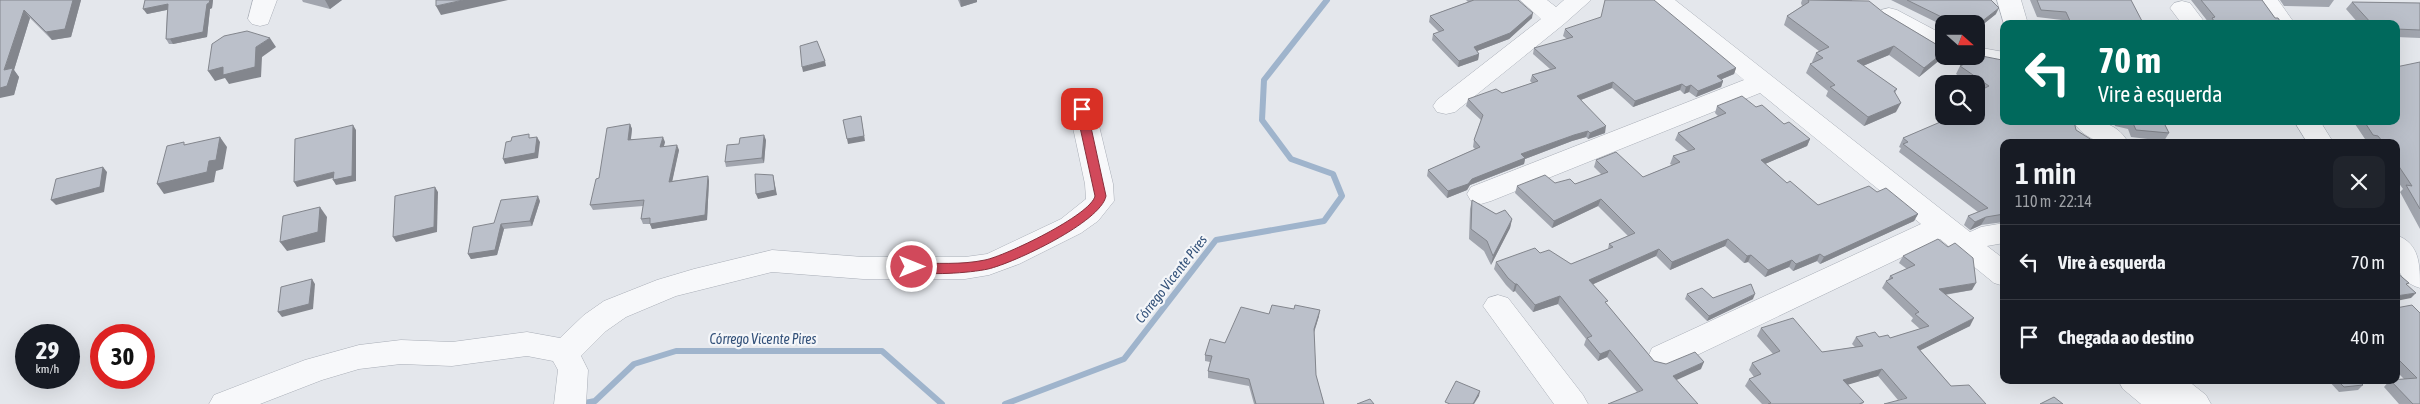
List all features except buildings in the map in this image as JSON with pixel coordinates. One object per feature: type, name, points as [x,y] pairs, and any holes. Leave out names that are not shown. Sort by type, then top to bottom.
[{"type":"street","points":[[1532,0],[1556,19]]},
{"type":"street","points":[[1446,106],[1579,0]]},
{"type":"street","points":[[1660,0],[2000,272]]},
{"type":"street","points":[[1683,0],[1993,235],[2000,247]]},
{"type":"street","points":[[2009,0],[2015,20]]},
{"type":"street","points":[[2266,0],[2281,20]]},
{"type":"street","points":[[1889,15],[1935,40]]},
{"type":"street","points":[[1985,56],[2000,59]]},
{"type":"street","points":[[1481,194],[1763,82]]},
{"type":"street","points":[[570,404],[568,361],[596,323],[615,309],[667,288],[749,265],[786,261],[863,268],[965,268],[988,264],[1009,257],[1070,226],[1088,214],[1100,201],[1099,184],[1082,109]]},
{"type":"street","points":[[2092,125],[2111,139]]},
{"type":"street","points":[[2309,125],[2318,139]]},
{"type":"street","points":[[1663,357],[1942,226]]},
{"type":"street","points":[[2400,250],[2420,277]]},
{"type":"street","points":[[1498,306],[1572,404]]},
{"type":"street","points":[[225,404],[316,369],[359,357],[402,352],[452,354],[527,344],[554,348],[568,361]]},
{"type":"street","points":[[2139,384],[2163,404]]},
{"type":"street","points":[[2169,384],[2195,404]]},
{"type":"waterway","name":"Córrego Vicente Pires","points":[[1005,404],[1124,359],[1216,240],[1324,221],[1342,196],[1333,174],[1291,159],[1262,120],[1264,80],[1327,0]]},
{"type":"waterway","name":"Córrego Vicente Pires","points":[[580,404],[595,401],[634,364],[676,351],[882,351],[942,404]]},
{"type":"route","points":[[912,267],[965,268],[988,264],[1009,257],[1070,226],[1088,214],[1100,201],[1101,196],[1082,109]]}]
